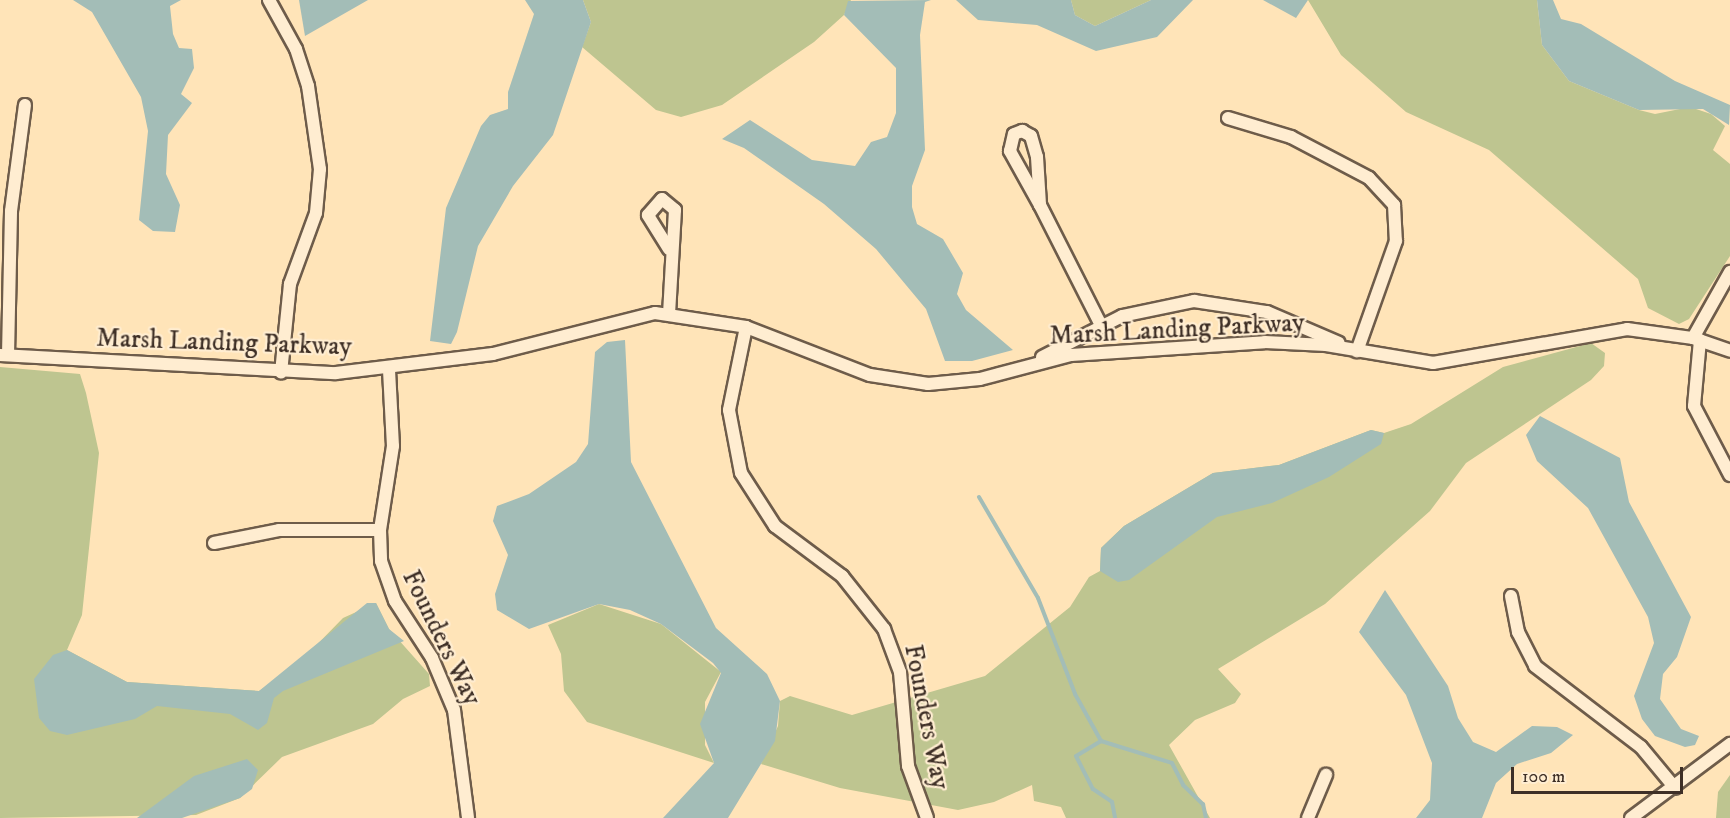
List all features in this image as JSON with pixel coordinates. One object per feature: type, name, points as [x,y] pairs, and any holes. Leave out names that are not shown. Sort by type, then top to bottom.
[{"type":"street","points":[[269,0],[296,49],[308,86],[320,169],[316,213],[288,295],[281,373]]},
{"type":"street","points":[[4,355],[11,211],[25,105]]},
{"type":"street","points":[[1228,118],[1291,137],[1369,178],[1394,205],[1396,241],[1357,351]]},
{"type":"street","points":[[1040,205],[1036,157],[1031,136],[1022,131],[1014,134],[1010,151],[1101,325]]},
{"type":"street","points":[[669,249],[669,313]]},
{"type":"street","points":[[1730,272],[1696,339],[1694,406],[1730,476]]},
{"type":"street","name":"Marsh Landing Parkway","points":[[4,355],[281,373],[389,370],[493,354],[627,317],[669,313],[746,327],[844,367],[904,382],[980,379],[1036,361],[1101,325],[1168,304],[1219,302],[1267,312],[1357,351]]},
{"type":"street","name":"Founders Way","points":[[746,327],[729,410],[741,473],[775,526],[842,576],[884,629],[900,672],[908,766],[927,818]]},
{"type":"street","name":"Marsh Landing Parkway","points":[[1036,361],[1265,342],[1357,351],[1433,363],[1594,332],[1628,329],[1696,339],[1730,351]]},
{"type":"street","name":"Founders Way","points":[[389,370],[393,446],[380,530],[387,582],[432,658],[454,710],[468,818]]},
{"type":"street","points":[[214,543],[279,530],[380,530]]},
{"type":"street","points":[[1511,596],[1518,632],[1535,666],[1641,747],[1675,788]]},
{"type":"street","points":[[1631,818],[1675,788],[1730,744]]},
{"type":"street","points":[[1308,818],[1326,775]]},
{"type":"green space","points":[[583,0],[851,0],[844,15],[814,42],[722,105],[681,117],[656,110],[582,47],[591,22]]},
{"type":"green space","points":[[1071,0],[1151,0],[1095,26],[1075,15]]},
{"type":"green space","points":[[1308,0],[1537,0],[1542,45],[1569,81],[1639,110],[1655,114],[1690,107],[1711,114],[1725,126],[1713,150],[1730,164],[1730,256],[1689,319],[1679,324],[1648,308],[1638,279],[1489,150],[1406,112],[1341,55]]},
{"type":"green space","points":[[1591,343],[1605,353],[1604,366],[1591,380],[1466,463],[1430,511],[1325,604],[1218,669],[1241,694],[1235,703],[1195,720],[1169,745],[1210,818],[1066,818],[1061,807],[1034,801],[1032,785],[994,802],[958,810],[840,788],[761,764],[778,726],[780,701],[790,696],[852,715],[985,676],[1070,607],[1089,577],[1100,571],[1101,548],[1124,526],[1213,473],[1279,465],[1371,430],[1384,433],[1411,424],[1503,367]]},
{"type":"green space","points":[[0,367],[80,374],[86,393],[99,453],[82,615],[67,650],[127,682],[259,691],[296,666],[343,618],[376,603],[389,629],[429,674],[430,686],[403,699],[373,724],[282,757],[240,798],[196,815],[0,818]]},
{"type":"green space","points":[[599,604],[661,624],[721,672],[705,702],[705,745],[714,763],[587,722],[564,691],[561,654],[548,625]]},
{"type":"green space","points":[[1730,775],[1730,818],[1716,818],[1718,792]]},
{"type":"water","points":[[73,0],[181,0],[170,6],[173,34],[179,48],[192,49],[194,68],[181,94],[192,103],[168,135],[166,174],[180,205],[175,232],[153,231],[139,220],[148,131],[141,97],[92,12]]},
{"type":"water","points":[[299,0],[368,0],[305,36]]},
{"type":"water","points":[[525,0],[583,0],[591,22],[553,135],[513,186],[478,246],[457,332],[451,344],[430,341],[446,208],[481,126],[490,115],[508,109],[508,92],[534,14]]},
{"type":"water","points":[[931,0],[925,2],[920,35],[925,150],[912,186],[912,207],[917,224],[943,239],[963,273],[957,294],[966,310],[1013,350],[972,361],[945,361],[926,309],[876,249],[824,204],[744,148],[722,139],[750,120],[812,160],[855,166],[871,142],[887,137],[896,113],[896,68],[844,15],[848,1]]},
{"type":"water","points":[[956,0],[1071,0],[1075,15],[1095,26],[1151,0],[1193,0],[1157,37],[1096,51],[1037,25],[978,20]]},
{"type":"water","points":[[1263,0],[1308,0],[1296,18]]},
{"type":"water","points":[[1537,0],[1553,0],[1561,19],[1581,24],[1675,81],[1730,105],[1729,125],[1703,109],[1639,110],[1569,81],[1542,45]]},
{"type":"water","points":[[625,340],[631,462],[716,628],[767,674],[780,701],[775,741],[728,818],[663,818],[714,763],[700,724],[721,673],[713,663],[661,624],[630,610],[599,604],[529,629],[497,610],[495,594],[508,555],[493,521],[497,506],[529,494],[576,462],[588,444],[595,352],[607,342]]},
{"type":"water","points":[[1540,416],[1620,458],[1629,502],[1691,617],[1677,657],[1663,674],[1660,699],[1681,729],[1699,736],[1695,745],[1685,747],[1655,736],[1642,719],[1634,696],[1654,643],[1648,617],[1588,508],[1537,461],[1526,435]]},
{"type":"water","points":[[1371,430],[1384,433],[1381,444],[1329,477],[1272,503],[1217,517],[1129,580],[1118,582],[1100,571],[1101,548],[1124,526],[1213,473],[1279,465]]},
{"type":"water","points":[[1385,590],[1448,686],[1458,718],[1473,742],[1496,752],[1532,726],[1557,727],[1573,735],[1551,753],[1517,764],[1496,783],[1482,818],[1416,818],[1430,800],[1432,763],[1406,695],[1359,632]]},
{"type":"water","points":[[367,603],[376,603],[389,629],[404,641],[283,691],[274,698],[267,723],[258,730],[230,714],[157,706],[135,719],[67,735],[50,731],[39,718],[34,679],[53,655],[67,650],[127,682],[259,691]]},
{"type":"water","points":[[247,759],[258,770],[252,789],[240,798],[182,818],[137,818],[194,776]]},
{"type":"waterway","points":[[979,497],[1038,598],[1075,694],[1101,741],[1172,763],[1183,785],[1203,804],[1206,818]]},
{"type":"waterway","points":[[1101,741],[1076,756],[1093,789],[1112,802],[1115,818]]}]
